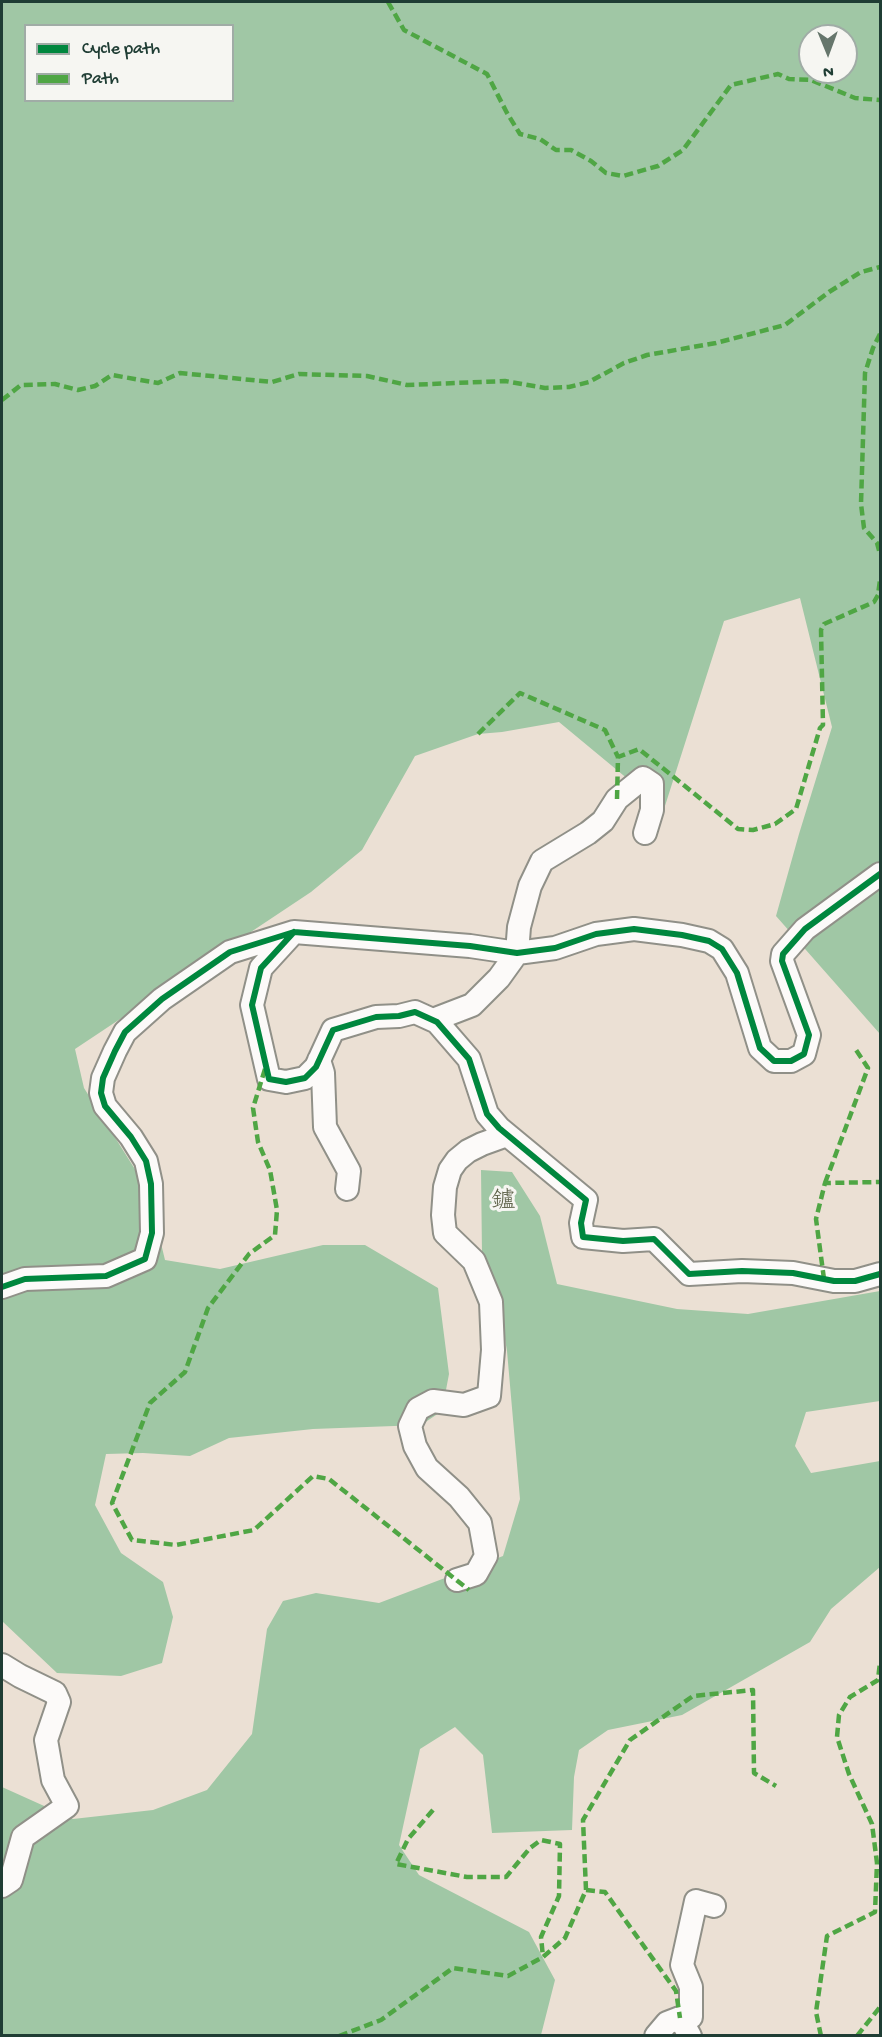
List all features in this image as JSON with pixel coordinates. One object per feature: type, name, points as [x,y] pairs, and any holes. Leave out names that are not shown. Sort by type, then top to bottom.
[{"type":"street","points":[[433,1020],[472,1005],[500,978],[517,953],[519,927],[530,886],[543,861],[603,821],[618,800],[643,778],[652,784],[652,810],[645,833]]},
{"type":"street","points":[[2,1287],[24,1279],[106,1276],[145,1259],[152,1233],[151,1184],[146,1161],[131,1137],[105,1106],[101,1093],[103,1078],[125,1032],[162,999],[230,952],[294,932],[470,946],[517,953],[555,948],[596,934],[634,929],[682,935],[709,941],[722,949],[737,973],[760,1048],[774,1061],[790,1061],[804,1054],[809,1035],[782,961],[783,954],[805,929],[880,874]]},
{"type":"street","points":[[294,932],[261,968],[252,1005],[269,1078],[286,1082],[305,1078],[316,1067],[333,1030],[376,1017],[399,1016],[415,1012],[437,1022],[469,1059],[487,1114],[507,1135],[586,1200],[581,1223],[583,1237],[622,1241],[654,1239],[689,1274],[742,1271],[793,1272],[834,1281],[855,1281],[880,1274]]},
{"type":"street","points":[[319,1060],[323,1073],[325,1127],[349,1171],[347,1189]]},
{"type":"street","points":[[456,1580],[476,1574],[486,1556],[480,1523],[459,1497],[427,1468],[415,1446],[410,1426],[418,1409],[433,1401],[464,1405],[489,1396],[493,1350],[491,1302],[474,1261],[445,1233],[443,1215],[445,1187],[450,1170],[457,1160],[475,1148],[507,1135]]},
{"type":"street","points":[[2,1665],[55,1693],[59,1702],[46,1740],[53,1779],[67,1806],[23,1837],[11,1880],[2,1886]]},
{"type":"street","points":[[656,2036],[667,2023],[685,2027],[691,2017],[691,1987],[682,1965],[696,1901],[714,1906]]},
{"type":"green space","points":[[2,2],[880,2],[880,1034],[776,916],[832,727],[800,598],[724,621],[664,809],[559,722],[478,734],[415,756],[362,850],[311,892],[75,1049],[84,1088],[148,1190],[165,1260],[220,1269],[323,1245],[365,1245],[438,1288],[449,1374],[442,1411],[421,1425],[313,1429],[229,1438],[190,1456],[143,1453],[106,1454],[95,1505],[121,1553],[163,1582],[173,1617],[162,1663],[121,1676],[57,1673],[2,1621]]},
{"type":"green space","points":[[481,1170],[512,1172],[540,1216],[557,1284],[677,1309],[748,1314],[880,1291],[880,1401],[806,1412],[795,1446],[811,1473],[880,1461],[880,1567],[831,1609],[810,1642],[682,1715],[608,1730],[579,1750],[574,1777],[572,1830],[492,1833],[483,1755],[455,1727],[420,1749],[399,1845],[419,1875],[529,1932],[555,1980],[541,2035],[2,2036],[2,1787],[73,1819],[153,1810],[207,1790],[252,1734],[267,1629],[283,1601],[316,1593],[379,1603],[503,1556],[520,1499],[507,1351],[497,1293],[482,1254]]},
{"type":"marked path","points":[[388,2],[404,30],[487,74],[520,134],[540,139],[556,150],[571,150],[606,173],[623,176],[658,166],[683,150],[731,85],[778,74],[789,79],[811,80],[855,98],[880,100]]},
{"type":"marked path","points":[[2,400],[21,385],[55,384],[78,390],[95,386],[112,375],[158,383],[180,373],[272,382],[299,374],[367,376],[407,385],[505,381],[545,388],[569,387],[589,382],[624,363],[647,355],[716,343],[785,325],[829,292],[861,272],[880,267]]},
{"type":"marked path","points":[[880,334],[865,373],[861,504],[864,528],[877,543],[880,554]]},
{"type":"marked path","points":[[617,799],[618,757],[639,749],[738,829],[753,830],[775,824],[796,809],[820,728],[823,725],[821,630],[824,624],[874,602],[878,595],[880,580]]},
{"type":"marked path","points":[[478,734],[520,693],[605,730],[618,757]]},
{"type":"marked path","points":[[825,1183],[868,1068],[856,1050]]},
{"type":"marked path","points":[[265,1069],[253,1108],[258,1142],[270,1170],[277,1210],[275,1235],[249,1254],[208,1308],[185,1372],[150,1403],[112,1503],[132,1540],[176,1545],[254,1530],[313,1476],[329,1479],[469,1590]]},
{"type":"marked path","points":[[824,1279],[816,1219],[825,1183],[880,1182]]},
{"type":"marked path","points":[[821,2036],[816,2012],[827,1936],[875,1912],[877,1863],[872,1824],[849,1774],[837,1737],[839,1715],[850,1697],[878,1680],[880,1662]]},
{"type":"marked path","points":[[339,2036],[381,2020],[453,1968],[508,1976],[543,1957],[565,1938],[586,1890],[583,1820],[630,1740],[693,1696],[753,1690],[754,1773],[776,1786]]},
{"type":"marked path","points":[[433,1810],[408,1839],[396,1864],[467,1877],[506,1877],[530,1848],[541,1840],[560,1844],[559,1896],[541,1937],[543,1957]]},
{"type":"marked path","points":[[586,1890],[605,1892],[676,1991],[680,2018]]},
{"type":"marked path","points":[[857,2036],[880,2007]]},
{"type":"cycle path","points":[[2,1287],[25,1279],[106,1276],[145,1259],[152,1233],[151,1184],[146,1161],[131,1137],[105,1106],[101,1093],[103,1078],[125,1032],[162,999],[230,952],[294,932],[470,946],[517,953],[555,948],[596,934],[634,929],[682,935],[709,941],[722,949],[737,973],[760,1048],[774,1061],[791,1061],[804,1054],[809,1035],[782,961],[783,954],[805,929],[880,874]]},
{"type":"cycle path","points":[[294,932],[261,968],[252,1005],[269,1079],[286,1082],[305,1078],[316,1067],[333,1030],[376,1017],[399,1016],[415,1012],[437,1022],[469,1059],[487,1114],[499,1128],[586,1200],[581,1223],[583,1237],[623,1241],[654,1239],[689,1274],[742,1271],[793,1273],[834,1281],[855,1281],[880,1274]]},
{"type":"district","name":"鑪","points":[[503,1203]]}]
